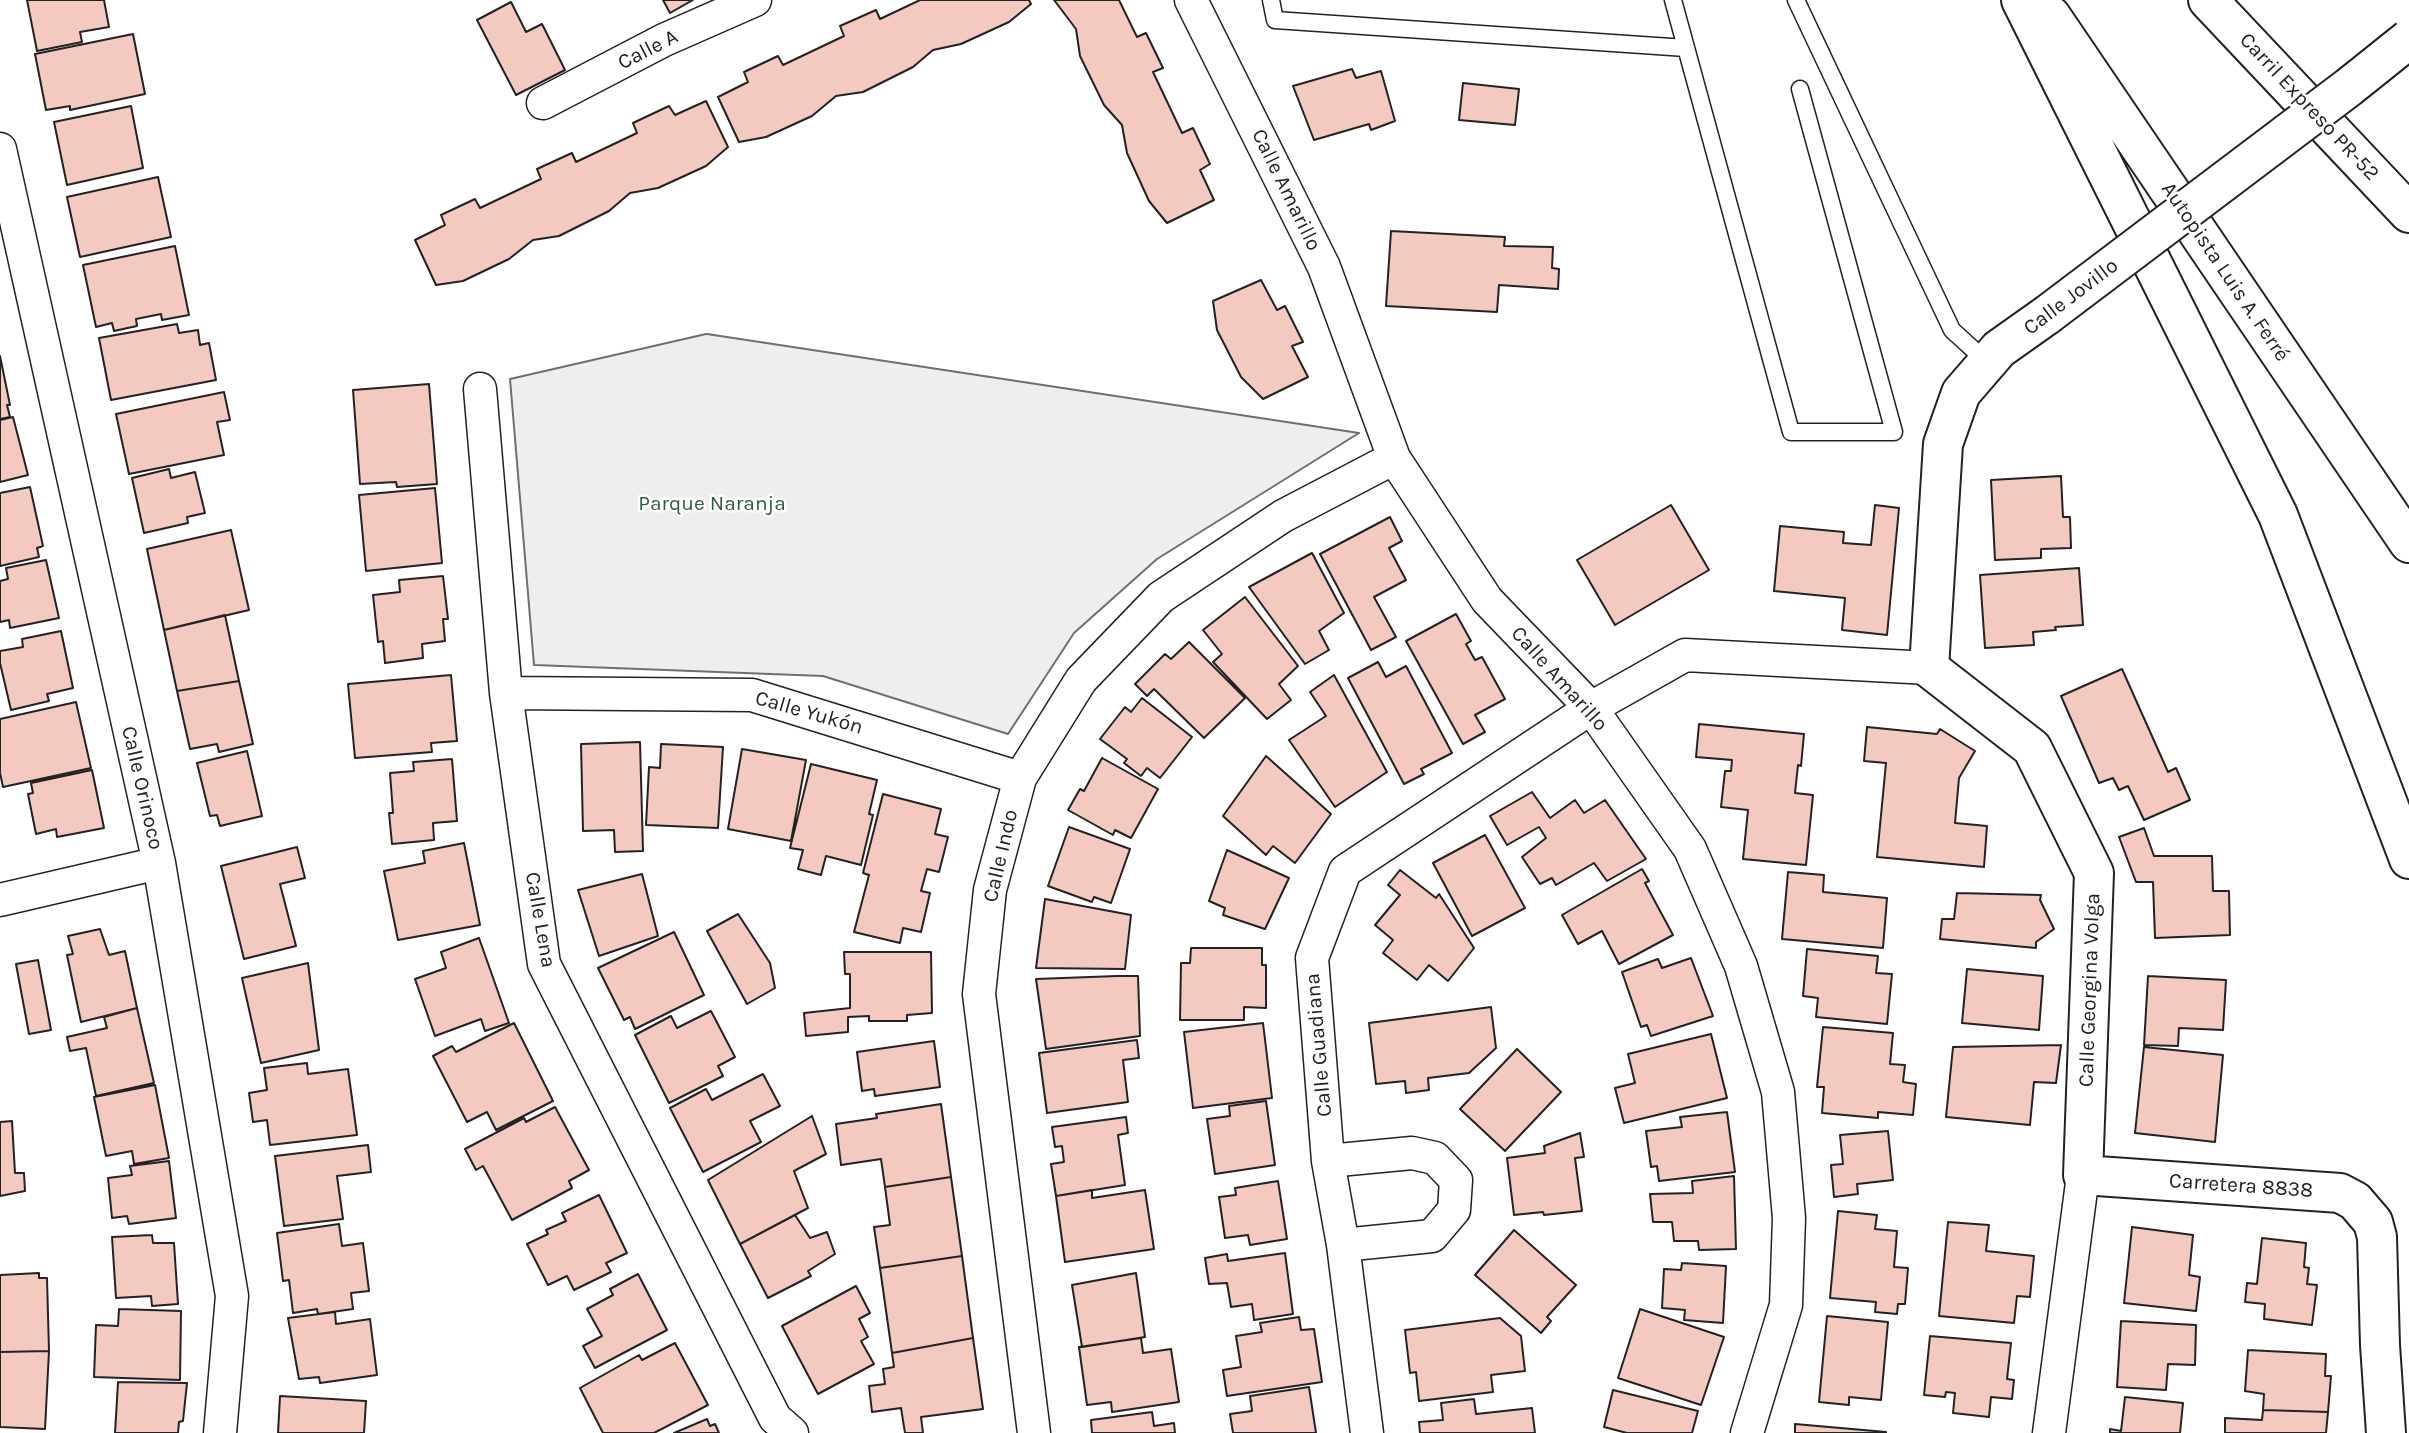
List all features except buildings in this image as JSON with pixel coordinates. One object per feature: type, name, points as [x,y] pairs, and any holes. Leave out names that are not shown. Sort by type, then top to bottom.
[{"type":"main road","points":[[2021,0],[2278,515],[2409,859]]},
{"type":"main road","name":"Autopista Luis A. Ferré","points":[[2040,0],[2409,543]]},
{"type":"main road","name":"Carril Expreso PR-52","points":[[2208,0],[2409,213]]},
{"type":"main road","name":"Calle Jovillo","points":[[1929,668],[1942,444],[1961,393],[1999,349],[2349,87],[2409,39]]},
{"type":"main road","name":"Calle Georgina Volga","points":[[1929,668],[2032,748],[2094,873],[2082,1175]]},
{"type":"main road","name":"Carretera 8838","points":[[2082,1175],[2340,1194],[2355,1200],[2373,1222],[2377,1237],[2386,1433]]},
{"type":"street","name":"Calle A","points":[[543,103],[664,40],[755,0]]},
{"type":"street","name":"Calle Amarillo","points":[[1191,0],[1324,267],[1394,458],[1487,600],[1591,708],[1690,849],[1741,966],[1778,1092],[1789,1219],[1786,1305],[1747,1433]]},
{"type":"street","name":"Calle Orinoco","points":[[0,149],[159,863],[232,1296],[220,1433]]},
{"type":"street","name":"Calle Lena","points":[[480,389],[506,694],[544,964],[775,1418],[792,1433]]},
{"type":"street","name":"Calle Indo","points":[[1034,1433],[979,993],[990,890],[1020,778],[1081,680],[1161,597],[1283,516],[1394,458]]},
{"type":"street","points":[[1591,708],[1685,655],[1929,668]]},
{"type":"street","name":"Calle Yukón","points":[[506,694],[752,695],[1020,778]]},
{"type":"street","name":"Calle Guadiana","points":[[1367,1433],[1343,1245],[1328,1161],[1312,958],[1345,871],[1591,708]]},
{"type":"street","points":[[0,900],[159,863]]},
{"type":"street","points":[[1328,1161],[1412,1153],[1435,1158],[1456,1180],[1454,1210],[1432,1236],[1343,1245]]},
{"type":"street","name":"Calle Georgina Volga","points":[[2049,1433],[2082,1175]]},
{"type":"lane","points":[[1271,0],[1275,20],[1686,48]]},
{"type":"lane","points":[[1673,0],[1791,432],[1894,432],[1800,89]]},
{"type":"lane","points":[[1796,0],[1952,330],[1987,362]]},
{"type":"green space","name":"Parque Naranja","points":[[706,334],[1359,433],[1157,559],[1074,633],[1008,734],[823,676],[534,665],[510,379]]}]
